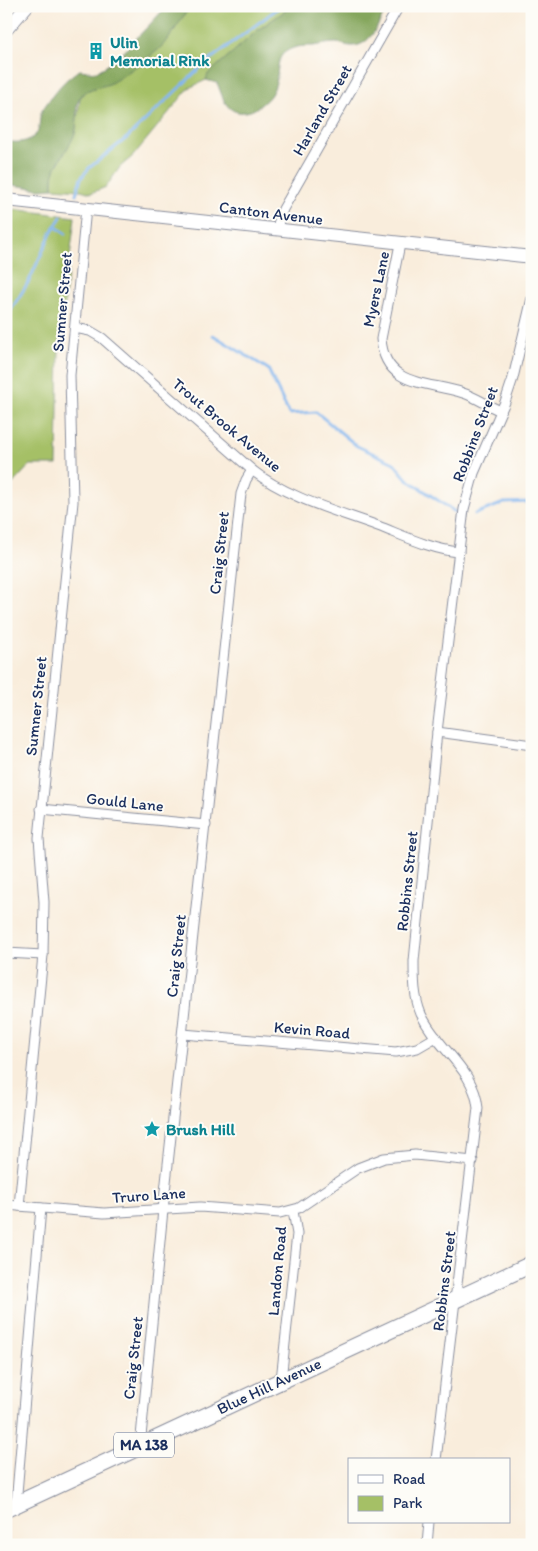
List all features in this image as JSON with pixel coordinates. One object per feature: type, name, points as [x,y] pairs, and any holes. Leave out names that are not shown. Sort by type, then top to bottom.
[{"type":"highway","name":"Blue Hill Avenue","points":[[11,1507],[532,1264]]},
{"type":"main road","points":[[6,30],[28,6]]},
{"type":"main road","name":"Canton Avenue","points":[[6,200],[532,257]]},
{"type":"street","name":"Harland Street","points":[[276,230],[282,209],[399,6]]},
{"type":"street","name":"Sumner Street","points":[[18,1206],[43,955],[44,902],[39,846],[41,809],[73,502],[70,401],[86,208]]},
{"type":"street","name":"Myers Lane","points":[[400,244],[381,339],[384,354],[389,365],[398,374],[409,380],[462,392],[501,411]]},
{"type":"street","name":"Robbins Street","points":[[436,1458],[478,1117],[477,1100],[467,1075],[436,1037],[418,1007],[414,970],[437,732],[459,552],[470,485],[501,411],[515,370],[532,298]]},
{"type":"street","name":"Trout Brook Avenue","points":[[75,328],[90,331],[108,342],[252,470],[269,482],[325,506],[436,548],[459,552]]},
{"type":"street","name":"Craig Street","points":[[140,1447],[162,1210],[206,825],[241,494],[252,470]]},
{"type":"street","points":[[437,732],[532,745]]},
{"type":"street","name":"Gould Lane","points":[[41,809],[206,825]]},
{"type":"street","points":[[6,953],[43,955]]},
{"type":"street","name":"Kevin Road","points":[[182,1034],[396,1052],[417,1048],[436,1037]]},
{"type":"street","name":"Landon Road","points":[[281,1380],[297,1234],[293,1211],[358,1168],[384,1158],[415,1155],[473,1161]]},
{"type":"street","name":"Truro Lane","points":[[6,1205],[117,1214],[200,1207],[274,1213],[293,1211]]},
{"type":"street","points":[[11,1507],[41,1208]]},
{"type":"street","points":[[427,1545],[429,1524]]},
{"type":"green space","points":[[167,6],[191,6],[159,49],[109,84],[87,91],[81,96],[77,104],[75,133],[54,173],[53,188],[40,189],[6,184],[6,141],[21,142],[34,136],[39,128],[42,111],[65,82],[80,70],[96,72],[116,60]]},
{"type":"green space","points":[[191,6],[292,6],[258,30],[217,66],[206,80],[189,88],[133,156],[120,167],[106,187],[91,193],[81,190],[53,188],[53,173],[75,134],[80,98],[87,90],[107,84],[117,78],[168,40],[181,17]]},
{"type":"green space","points":[[292,6],[387,6],[374,32],[369,38],[358,45],[330,43],[293,48],[287,51],[279,60],[274,89],[270,96],[251,111],[233,111],[223,99],[217,83],[206,80],[208,74],[258,30]]},
{"type":"green space","points":[[13,209],[75,217],[59,347],[57,465],[30,465],[6,491],[6,302]]},
{"type":"waterway","points":[[76,194],[81,178],[89,168],[128,137],[204,64],[281,6]]},
{"type":"waterway","points":[[6,318],[29,281],[51,233],[61,217]]},
{"type":"waterway","points":[[55,226],[66,234]]},
{"type":"waterway","points":[[213,335],[268,369],[289,414],[316,412],[357,446],[394,463],[407,479],[455,512]]},
{"type":"waterway","points":[[475,514],[504,503],[532,502]]},
{"type":"place","name":"Ulin Memorial Rink","points":[[96,51]]},
{"type":"place","name":"Brush Hill","points":[[152,1129]]}]
